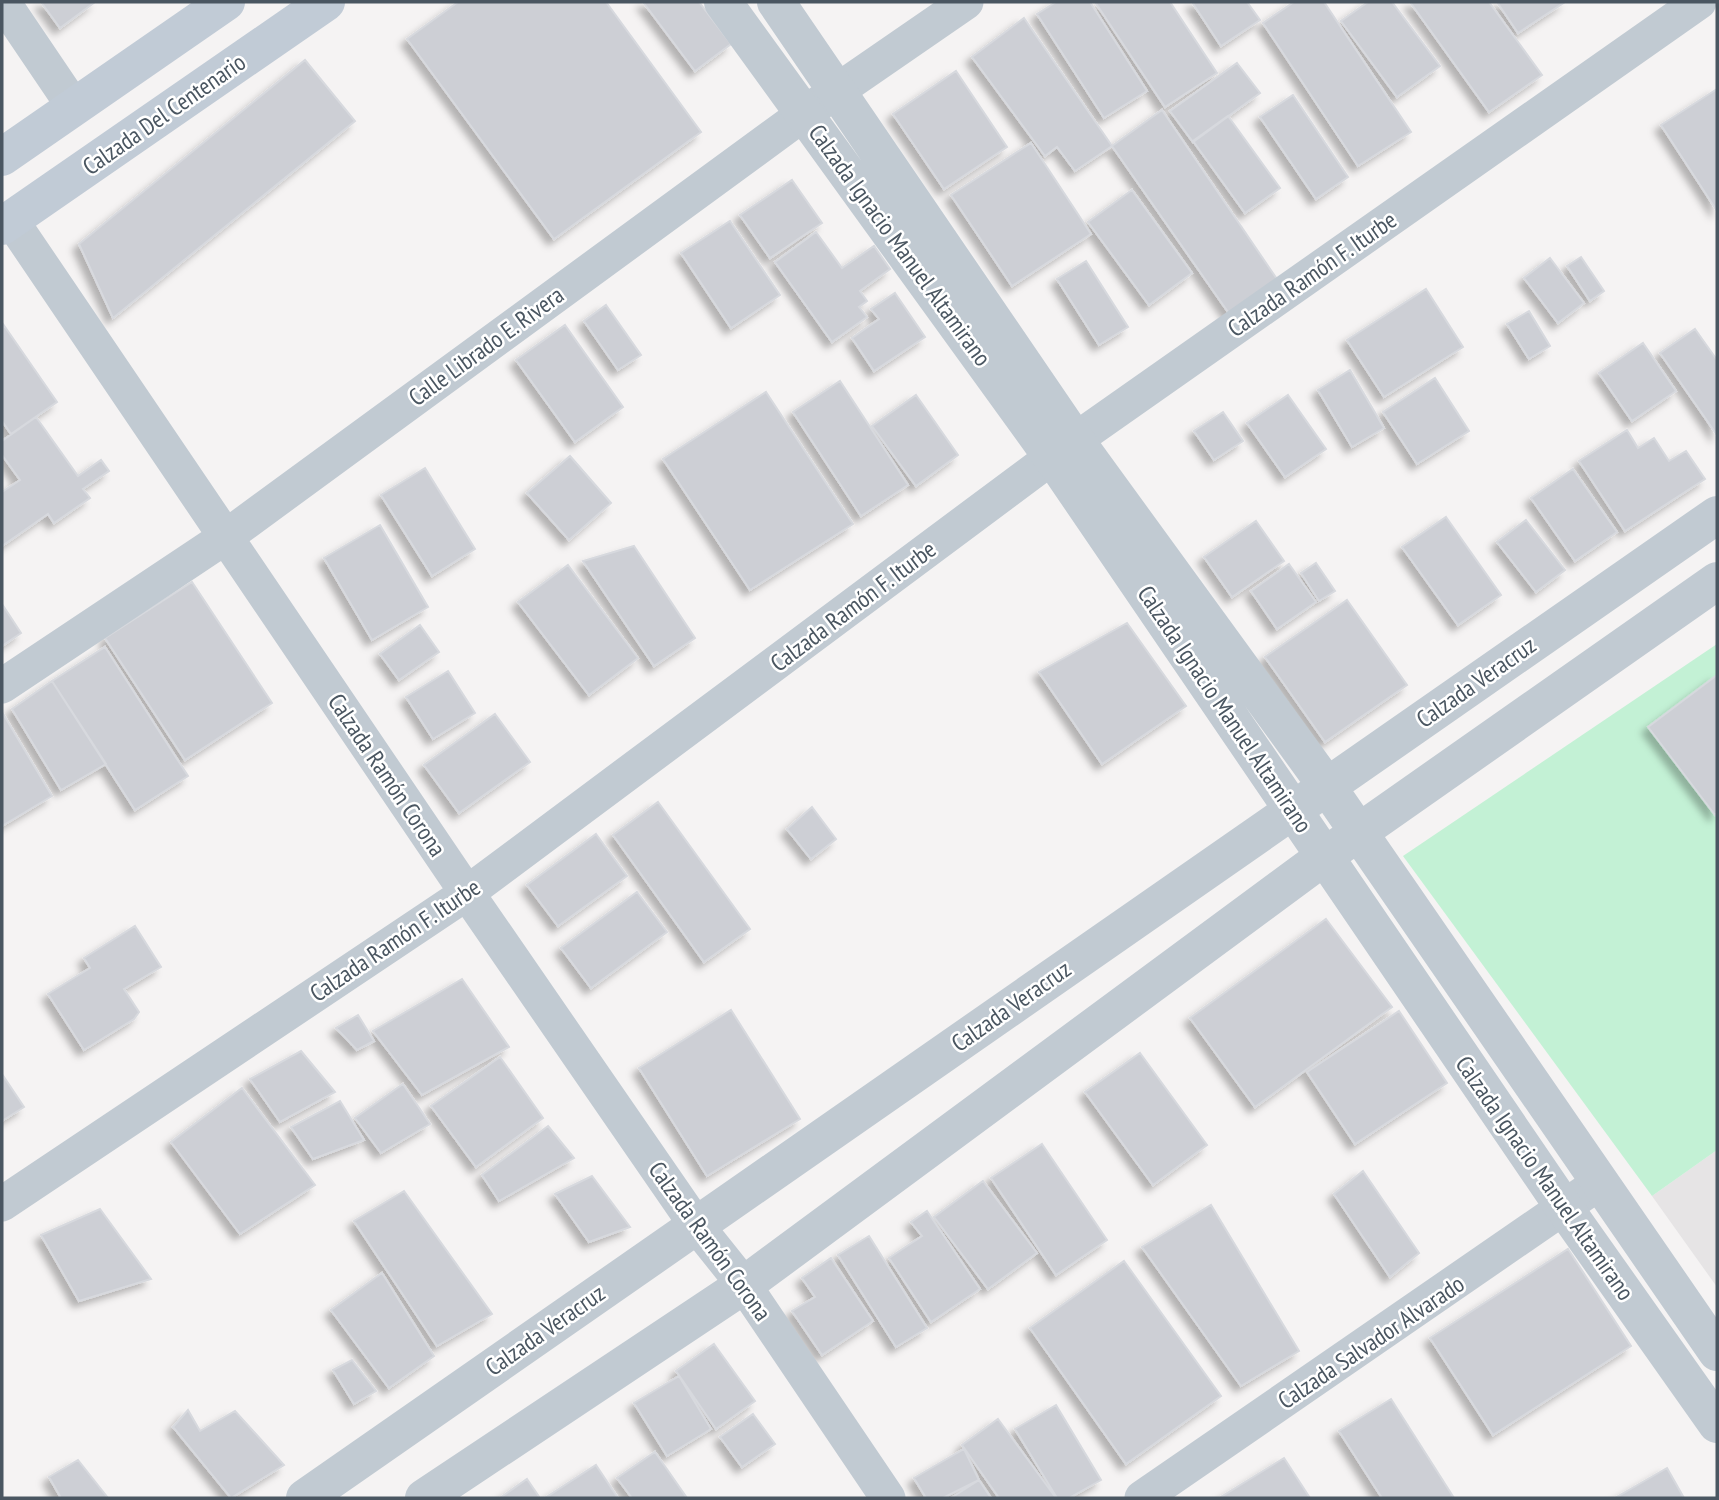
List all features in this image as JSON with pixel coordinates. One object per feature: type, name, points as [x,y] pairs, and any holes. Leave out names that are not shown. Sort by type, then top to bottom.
[{"type":"main road","points":[[2,157],[226,2]]},
{"type":"main road","name":"Calzada Del Centenario","points":[[6,223],[326,2]]},
{"type":"street","points":[[3,2],[74,107]]},
{"type":"street","name":"Calzada Ignacio Manuel Altamirano","points":[[723,2],[805,113],[1326,785],[1717,1352]]},
{"type":"street","name":"Calzada Ignacio Manuel Altamirano","points":[[776,2],[838,89],[1293,810],[1565,1209],[1717,1424]]},
{"type":"street","name":"Calle Librado E. Rivera","points":[[2,686],[227,536],[838,89],[967,2]]},
{"type":"street","name":"Calzada Ramón F. Iturbe","points":[[2,1204],[467,893],[1064,449],[1699,2]]},
{"type":"street","name":"Calzada Ramón Corona","points":[[6,223],[227,536],[467,893],[696,1225],[744,1285],[888,1498]]},
{"type":"street","name":"Calzada Veracruz","points":[[305,1498],[1717,515]]},
{"type":"street","points":[[424,1498],[744,1285],[1325,856],[1717,581]]},
{"type":"street","name":"Calzada Salvador Alvarado","points":[[1142,1498],[1565,1209],[1599,1183]]},
{"type":"shaded area","points":[[1717,1150],[1717,1287],[1652,1196]]},
{"type":"green space","points":[[1717,644],[1717,1150],[1652,1196],[1403,856]]},
{"type":"building","points":[[41,2],[95,2],[60,28]]},
{"type":"building","points":[[458,2],[606,2],[701,132],[554,239],[407,39]]},
{"type":"building","points":[[643,2],[699,2],[731,44],[695,71]]},
{"type":"building","points":[[1056,2],[1090,2],[1147,91],[1104,118],[1037,14]]},
{"type":"building","points":[[1095,2],[1170,2],[1217,73],[1165,107]]},
{"type":"building","points":[[1192,2],[1247,2],[1260,20],[1221,46]]},
{"type":"building","points":[[1294,2],[1324,2],[1411,132],[1358,166],[1263,23]]},
{"type":"building","points":[[1368,2],[1392,2],[1440,66],[1397,97],[1341,21]]},
{"type":"building","points":[[1410,2],[1489,2],[1542,75],[1489,112]]},
{"type":"building","points":[[1497,2],[1565,2],[1518,33]]},
{"type":"building","points":[[1024,18],[1112,146],[1075,171],[1057,147],[1045,156],[972,57]]},
{"type":"building","points":[[305,60],[355,121],[113,318],[79,244]]},
{"type":"building","points":[[1237,63],[1260,93],[1193,142],[1170,111]]},
{"type":"building","points":[[956,71],[1007,147],[944,189],[893,114]]},
{"type":"building","points":[[1717,89],[1717,211],[1661,125]]},
{"type":"building","points":[[1293,95],[1348,177],[1316,199],[1260,117]]},
{"type":"building","points":[[1162,110],[1283,288],[1235,322],[1112,146]]},
{"type":"building","points":[[1228,116],[1280,188],[1245,213],[1193,141]]},
{"type":"building","points":[[1031,143],[1091,234],[1012,286],[951,195]]},
{"type":"building","points":[[792,180],[822,223],[770,258],[740,215]]},
{"type":"building","points":[[1132,190],[1192,273],[1149,305],[1088,222]]},
{"type":"building","points":[[730,221],[780,295],[731,328],[681,253]]},
{"type":"building","points":[[816,232],[842,268],[874,246],[890,269],[860,291],[867,301],[859,307],[867,317],[832,342],[775,262]]},
{"type":"building","points":[[1581,257],[1604,291],[1590,301],[1567,266]]},
{"type":"building","points":[[1550,258],[1584,303],[1558,323],[1524,278]]},
{"type":"building","points":[[1086,261],[1128,327],[1099,345],[1057,279]]},
{"type":"building","points":[[1426,289],[1463,347],[1384,397],[1347,340]]},
{"type":"building","points":[[895,293],[925,337],[874,371],[852,338],[879,319],[871,309]]},
{"type":"building","points":[[606,305],[641,355],[618,370],[584,321]]},
{"type":"building","points":[[1529,311],[1550,346],[1529,359],[1507,324]]},
{"type":"building","points":[[3,324],[57,402],[11,434],[2,421]]},
{"type":"building","points":[[565,325],[623,407],[575,442],[516,360]]},
{"type":"building","points":[[1695,329],[1717,360],[1717,435],[1660,353]]},
{"type":"building","points":[[1643,343],[1676,391],[1632,421],[1599,373]]},
{"type":"building","points":[[1350,370],[1384,428],[1352,447],[1318,390]]},
{"type":"building","points":[[1435,378],[1469,431],[1417,464],[1383,412]]},
{"type":"building","points":[[840,381],[908,485],[861,516],[793,412]]},
{"type":"building","points":[[766,392],[853,524],[750,590],[663,459]]},
{"type":"building","points":[[916,395],[958,455],[916,486],[872,426]]},
{"type":"building","points":[[1288,395],[1326,449],[1285,477],[1247,423]]},
{"type":"building","points":[[1223,412],[1243,441],[1214,460],[1194,431]]},
{"type":"building","points":[[36,417],[78,476],[101,460],[109,471],[83,489],[90,498],[54,523],[48,514],[2,546],[2,492],[20,480],[2,455],[2,441]]},
{"type":"building","points":[[1627,430],[1638,448],[1654,438],[1669,461],[1686,451],[1705,479],[1625,531],[1579,461]]},
{"type":"building","points":[[570,456],[611,503],[569,540],[527,493]]},
{"type":"building","points":[[425,468],[475,549],[432,576],[381,495]]},
{"type":"building","points":[[1573,469],[1617,532],[1575,561],[1531,498]]},
{"type":"building","points":[[1446,517],[1501,595],[1458,625],[1402,547]]},
{"type":"building","points":[[1526,520],[1565,570],[1536,592],[1497,542]]},
{"type":"building","points":[[1256,521],[1284,561],[1232,597],[1204,557]]},
{"type":"building","points":[[380,525],[428,607],[372,640],[324,558]]},
{"type":"building","points":[[634,546],[695,638],[654,666],[583,561]]},
{"type":"building","points":[[1316,563],[1335,591],[1319,601],[1301,573]]},
{"type":"building","points":[[1289,564],[1316,602],[1277,629],[1251,591]]},
{"type":"building","points":[[568,565],[638,658],[589,695],[518,602]]},
{"type":"building","points":[[192,582],[272,703],[185,760],[105,638]]},
{"type":"building","points":[[1347,600],[1407,685],[1325,742],[1265,657]]},
{"type":"building","points":[[2,604],[21,633],[2,646]]},
{"type":"building","points":[[1127,623],[1186,706],[1102,764],[1039,672]]},
{"type":"building","points":[[420,625],[439,652],[399,680],[380,654]]},
{"type":"building","points":[[105,647],[188,776],[135,810],[52,681]]},
{"type":"building","points":[[448,671],[475,713],[433,739],[406,697]]},
{"type":"building","points":[[1717,675],[1717,813],[1715,815],[1648,727]]},
{"type":"building","points":[[52,681],[106,764],[61,790],[12,709]]},
{"type":"building","points":[[2,712],[52,796],[2,826]]},
{"type":"building","points":[[495,714],[530,762],[459,813],[424,765]]},
{"type":"building","points":[[658,802],[750,929],[704,962],[613,835]]},
{"type":"building","points":[[812,807],[836,839],[811,859],[787,829]]},
{"type":"building","points":[[596,834],[627,876],[558,926],[527,885]]},
{"type":"building","points":[[637,892],[667,932],[591,988],[561,948]]},
{"type":"building","points":[[1326,919],[1392,1007],[1255,1107],[1190,1018]]},
{"type":"building","points":[[135,926],[161,967],[124,989],[139,1012],[134,1019],[84,1050],[48,994],[90,968],[84,958]]},
{"type":"building","points":[[462,979],[509,1047],[422,1095],[373,1031]]},
{"type":"building","points":[[731,1010],[800,1119],[707,1176],[639,1068]]},
{"type":"building","points":[[1399,1011],[1447,1083],[1355,1144],[1307,1072]]},
{"type":"building","points":[[358,1015],[374,1041],[357,1050],[336,1028]]},
{"type":"building","points":[[301,1051],[335,1092],[280,1122],[250,1079]]},
{"type":"building","points":[[1140,1053],[1207,1145],[1153,1185],[1085,1092]]},
{"type":"building","points":[[500,1057],[543,1118],[476,1167],[431,1106]]},
{"type":"building","points":[[2,1074],[24,1107],[2,1121]]},
{"type":"building","points":[[403,1084],[430,1124],[381,1153],[355,1118]]},
{"type":"building","points":[[242,1088],[315,1185],[240,1234],[171,1142]]},
{"type":"building","points":[[340,1101],[364,1140],[313,1159],[291,1127]]},
{"type":"building","points":[[548,1126],[574,1158],[499,1201],[482,1175]]},
{"type":"building","points":[[1042,1144],[1107,1240],[1056,1275],[991,1178]]},
{"type":"building","points":[[1363,1171],[1419,1253],[1390,1277],[1334,1194]]},
{"type":"building","points":[[592,1176],[630,1227],[589,1242],[555,1194]]},
{"type":"building","points":[[983,1181],[1037,1253],[988,1289],[934,1217]]},
{"type":"building","points":[[404,1191],[492,1314],[437,1346],[354,1221]]},
{"type":"building","points":[[1211,1205],[1299,1351],[1241,1386],[1142,1247]]},
{"type":"building","points":[[100,1209],[151,1279],[79,1301],[41,1235]]},
{"type":"building","points":[[927,1211],[980,1289],[931,1322],[889,1258],[922,1236],[911,1222]]},
{"type":"building","points":[[869,1236],[927,1328],[896,1347],[838,1255]]},
{"type":"building","points":[[1568,1249],[1631,1346],[1493,1435],[1430,1338]]},
{"type":"building","points":[[831,1258],[873,1321],[822,1355],[792,1311],[815,1297],[802,1278]]},
{"type":"building","points":[[1124,1261],[1221,1396],[1126,1464],[1030,1328]]},
{"type":"building","points":[[382,1273],[434,1356],[389,1388],[331,1310]]},
{"type":"building","points":[[714,1344],[755,1401],[716,1429],[676,1371]]},
{"type":"building","points":[[352,1360],[376,1391],[354,1404],[333,1370]]},
{"type":"building","points":[[679,1376],[711,1429],[667,1456],[634,1403]]},
{"type":"building","points":[[1391,1399],[1454,1498],[1382,1498],[1339,1431]]},
{"type":"building","points":[[1056,1405],[1101,1480],[1069,1498],[1057,1498],[1015,1429]]},
{"type":"building","points":[[188,1410],[200,1431],[235,1411],[284,1465],[231,1498],[173,1427]]},
{"type":"building","points":[[753,1414],[775,1444],[742,1467],[720,1437]]},
{"type":"building","points":[[998,1419],[1056,1498],[999,1498],[962,1445]]},
{"type":"building","points":[[964,1449],[979,1480],[943,1498],[926,1498],[914,1478]]},
{"type":"building","points":[[655,1452],[687,1498],[632,1498],[617,1478]]},
{"type":"building","points":[[1284,1458],[1310,1498],[1221,1497]]},
{"type":"building","points":[[78,1460],[108,1498],[61,1498],[49,1477]]},
{"type":"building","points":[[596,1465],[618,1498],[545,1498]]},
{"type":"building","points":[[1667,1468],[1684,1498],[1615,1498]]},
{"type":"building","points":[[527,1479],[540,1498],[500,1498]]},
{"type":"building","points":[[979,1480],[991,1498],[951,1498]]}]
